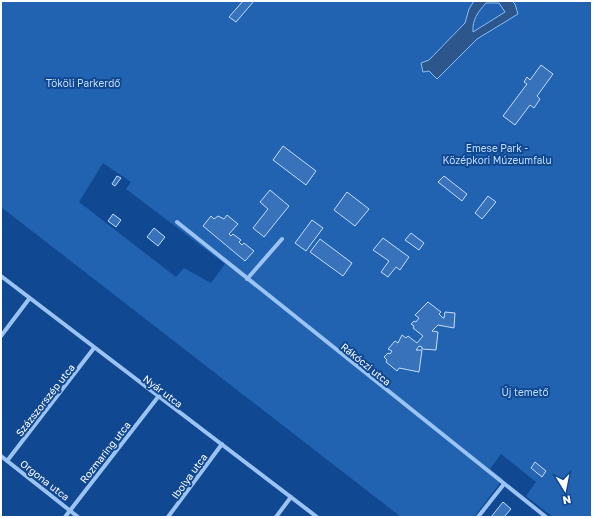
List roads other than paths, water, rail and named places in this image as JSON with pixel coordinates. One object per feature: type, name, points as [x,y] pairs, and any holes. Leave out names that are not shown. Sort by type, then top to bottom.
[{"type":"street","name":"Rákóczi utca","points":[[177,222],[546,517]]},
{"type":"street","points":[[247,279],[282,239]]},
{"type":"street","name":"Nyár utca","points":[[1,276],[29,299],[317,517]]},
{"type":"street","points":[[1,336],[29,299]]},
{"type":"street","name":"Százszorszép utca","points":[[7,461],[94,348]]},
{"type":"street","name":"Rozmaring utca","points":[[65,517],[158,397]]},
{"type":"street","name":"Ibolya utca","points":[[168,517],[222,444]]},
{"type":"street","name":"Orgona utca","points":[[1,456],[78,517]]},
{"type":"street","points":[[478,517],[504,484]]},
{"type":"street","points":[[276,517],[291,497]]},
{"type":"park label","name":"Tököli Parkerdő","points":[[83,83]]},
{"type":"park label","name":"Emese Park - Középkori Múzeumfalu","points":[[497,154]]},
{"type":"park label","name":"Új temető","points":[[525,392]]}]
